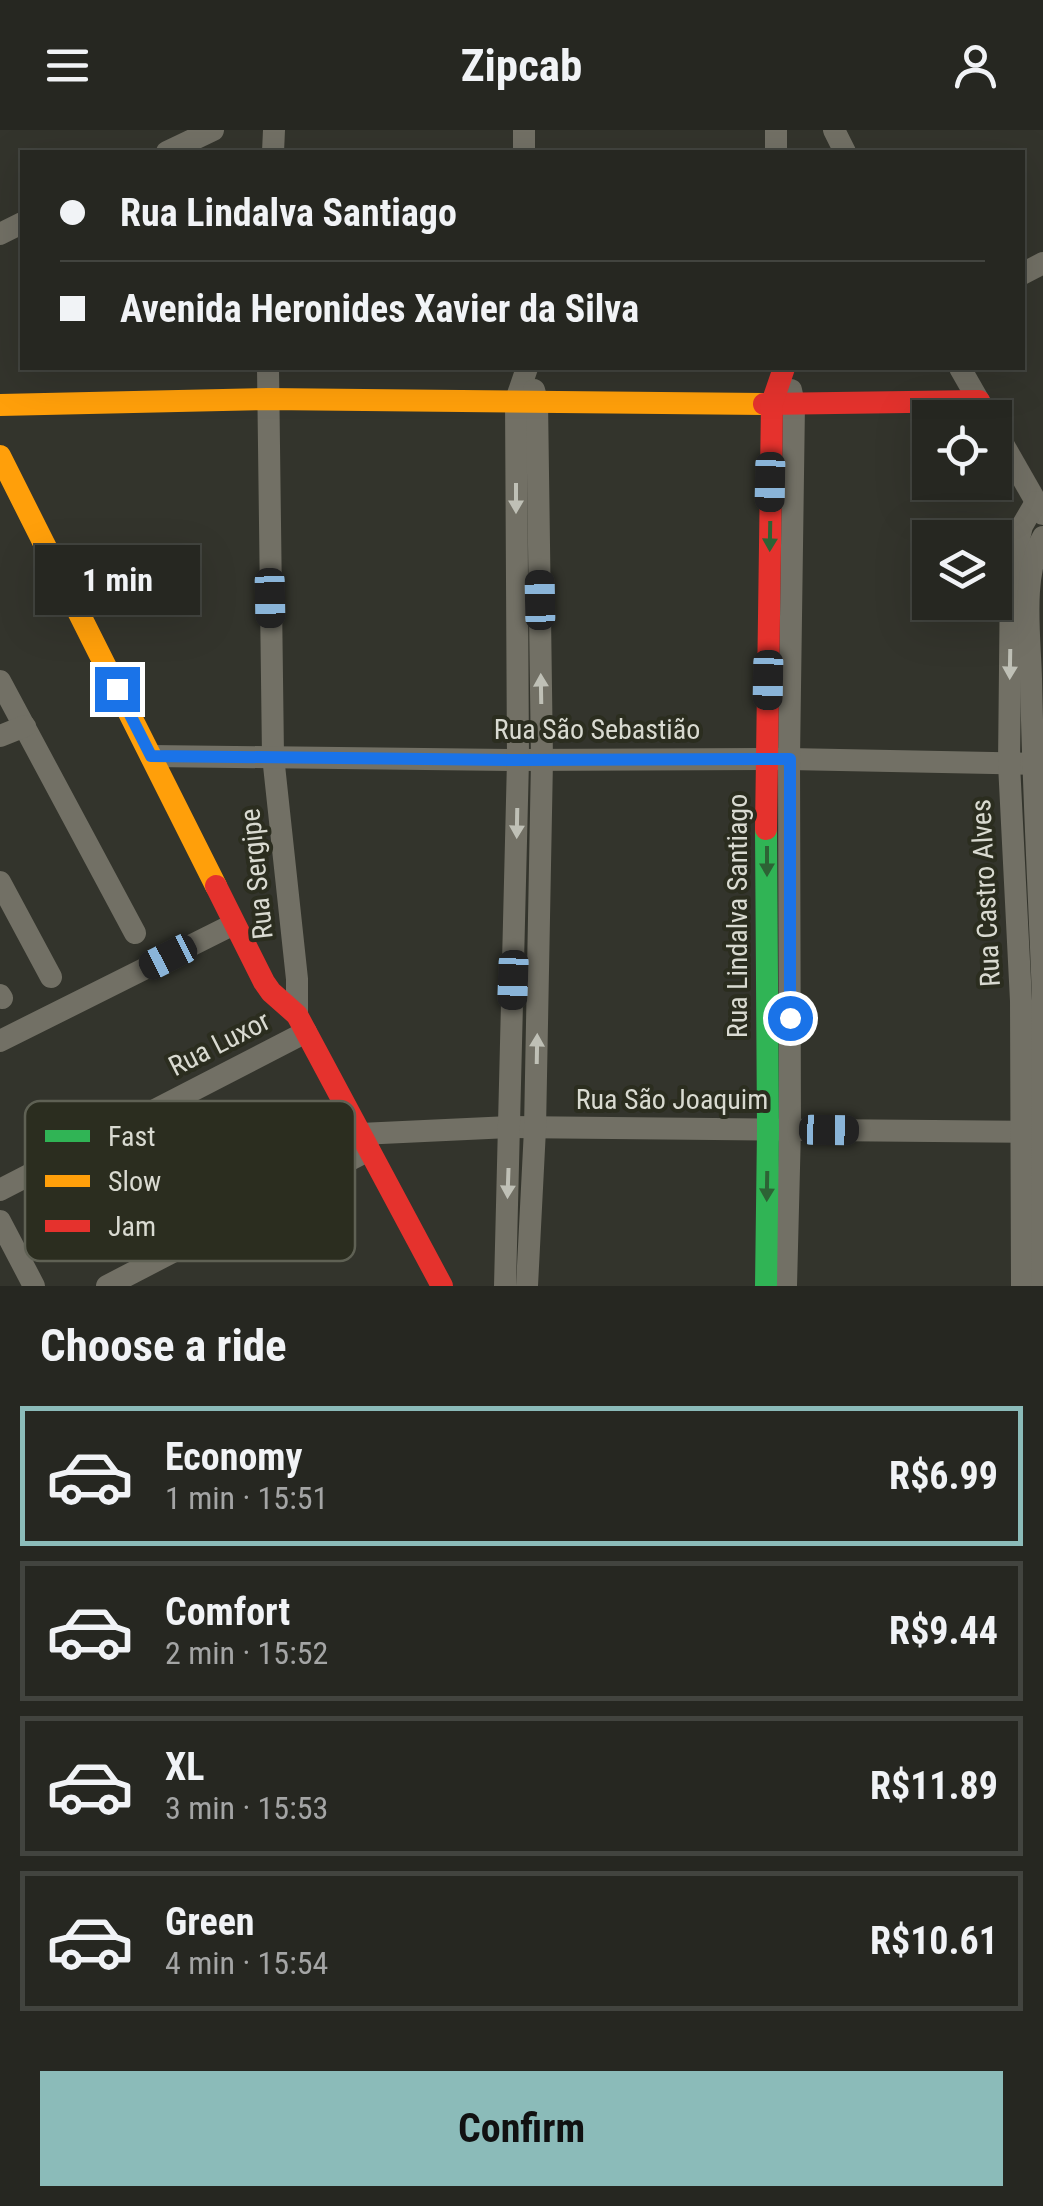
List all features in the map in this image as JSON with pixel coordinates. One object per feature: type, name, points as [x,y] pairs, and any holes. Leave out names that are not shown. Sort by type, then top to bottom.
[{"type":"street","points":[[171,150],[213,130]]},
{"type":"street","name":"Rua Sergipe","points":[[268,370],[273,756],[301,1023]]},
{"type":"street","points":[[527,1286],[536,1129],[528,370]]},
{"type":"street","name":"Rua Lindalva Santiago","points":[[784,370],[778,760],[779,1129],[786,1286]]},
{"type":"street","points":[[961,370],[978,400]]},
{"type":"street","points":[[0,405],[268,399],[912,408]]},
{"type":"street","points":[[0,456],[270,992],[301,1023],[343,1101]]},
{"type":"street","points":[[1012,457],[1038,499]]},
{"type":"street","name":"Rua Castro Alves","points":[[1028,764],[1011,572],[1022,526],[1038,499]]},
{"type":"street","name":"Rua Castro Alves","points":[[1042,1286],[1028,764],[1030,598],[1032,569],[1043,537]]},
{"type":"street","points":[[0,681],[135,933]]},
{"type":"street","points":[[0,736],[25,726]]},
{"type":"street","name":"Rua São Sebastião","points":[[151,756],[1028,764]]},
{"type":"street","points":[[505,1286],[530,760]]},
{"type":"street","points":[[0,882],[51,977]]},
{"type":"street","points":[[0,1041],[234,924]]},
{"type":"street","name":"Rua Luxor","points":[[160,1101],[301,1023]]},
{"type":"street","points":[[355,1123],[442,1286]]},
{"type":"street","name":"Rua São Joaquim","points":[[365,1142],[510,1128],[1036,1132]]},
{"type":"street","name":"Rua Lindalva Santiago","points":[[766,1286],[779,1129]]},
{"type":"street","name":"Rua Castro Alves","points":[[1022,1286],[1036,1132]]},
{"type":"street","points":[[355,1148],[365,1142]]},
{"type":"street","name":"Rua Luxor","points":[[0,1190],[25,1176]]},
{"type":"street","points":[[0,1221],[34,1286]]},
{"type":"street","points":[[107,1286],[152,1261]]},
{"type":"traffic: fast","points":[[766,829],[766,1286]]},
{"type":"traffic: slow","points":[[0,405],[267,399],[764,404]]},
{"type":"traffic: slow","points":[[0,456],[216,886]]},
{"type":"traffic: jam","points":[[766,829],[772,403],[783,370]]},
{"type":"traffic: jam","points":[[764,404],[912,402]]},
{"type":"traffic: jam","points":[[216,886],[264,982],[297,1015],[343,1101]]},
{"type":"traffic: jam","points":[[355,1123],[442,1286]]},
{"type":"route","points":[[117,689],[151,756],[790,759],[790,1018]]}]
